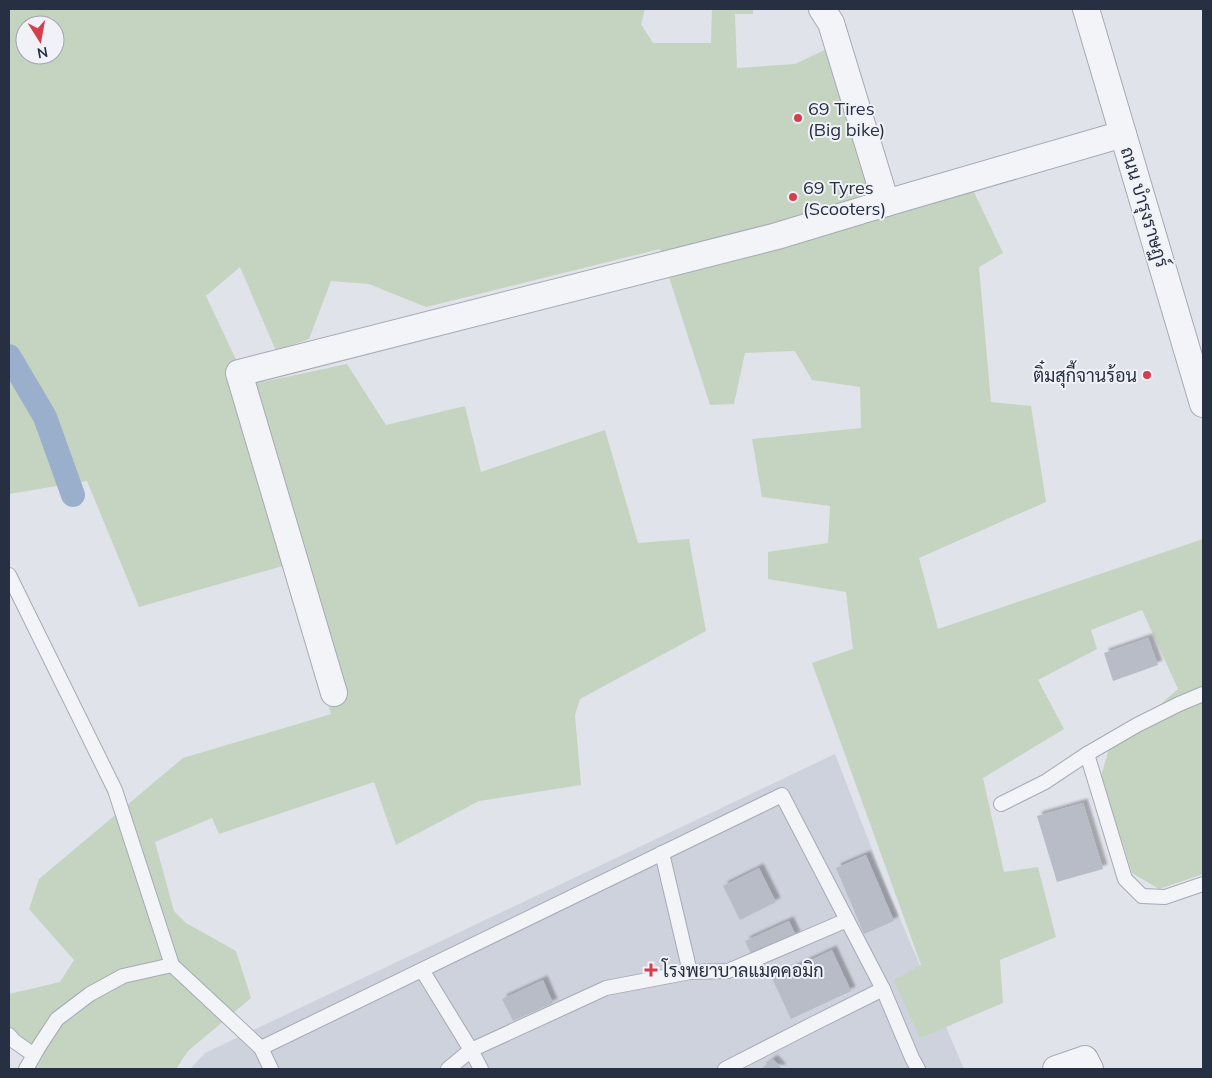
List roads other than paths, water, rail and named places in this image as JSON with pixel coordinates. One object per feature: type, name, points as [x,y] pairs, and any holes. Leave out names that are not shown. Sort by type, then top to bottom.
[{"type":"street","points":[[822,9],[831,23],[886,203]]},
{"type":"street","name":"ถนน บำรุงราษฏร์","points":[[1086,9],[1203,404]]},
{"type":"street","points":[[334,693],[239,373],[777,236],[1123,134]]},
{"type":"street","points":[[1056,1069],[1085,1058],[1090,1069]]},
{"type":"lane","points":[[9,575],[115,790],[172,965],[261,1048],[271,1069]]},
{"type":"lane","points":[[1001,804],[1045,782],[1087,754],[1137,725],[1203,694]]},
{"type":"lane","points":[[1087,754],[1125,879],[1142,896],[1165,897],[1203,884]]},
{"type":"lane","points":[[261,1048],[782,795],[883,989],[918,1069]]},
{"type":"lane","points":[[662,853],[690,972]]},
{"type":"lane","points":[[448,1069],[471,1050],[606,988],[690,972],[728,972],[847,920]]},
{"type":"lane","points":[[26,1069],[57,1019],[90,994],[123,976],[172,965]]},
{"type":"lane","points":[[422,970],[481,1069]]},
{"type":"lane","points":[[725,1069],[883,989]]},
{"type":"lane","points":[[9,1035],[14,1041],[34,1055]]},
{"type":"waterway","points":[[9,356],[45,417],[73,495]]},
{"type":"place","name":"69 Tires (Big bike)","points":[[798,118]]},
{"type":"place","name":"69 Tyres (Scooters)","points":[[793,197]]},
{"type":"place","name":"ติ๋มสุกี้จานร้อน","points":[[1147,375]]},
{"type":"place","name":"โรงพยาบาลแมคคอมิก","points":[[651,970]]}]
